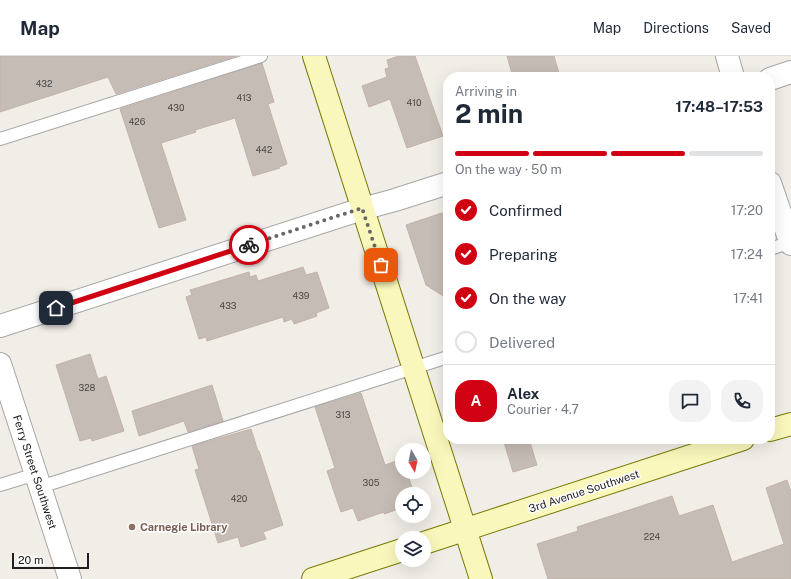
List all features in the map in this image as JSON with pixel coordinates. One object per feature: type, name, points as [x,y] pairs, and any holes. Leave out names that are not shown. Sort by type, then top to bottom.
[{"type":"street","points":[[314,56],[481,579]]},
{"type":"street","points":[[727,56],[732,72]]},
{"type":"street","points":[[775,77],[791,72]]},
{"type":"street","points":[[0,326],[362,208],[395,200],[443,185]]},
{"type":"street","points":[[775,197],[791,243]]},
{"type":"street","name":"Ferry Street Southwest","points":[[0,364],[70,579]]},
{"type":"street","points":[[775,429],[791,424]]},
{"type":"street","name":"3rd Avenue Southwest","points":[[431,541],[728,444]]},
{"type":"street","points":[[313,579],[395,552]]},
{"type":"lane","points":[[0,139],[261,56]]},
{"type":"lane","points":[[775,248],[791,243]]},
{"type":"lane","points":[[0,485],[38,480],[443,359]]},
{"type":"building","points":[[0,56],[236,56],[116,94],[108,77],[0,112]]},
{"type":"building","points":[[399,56],[415,56],[443,136],[407,148],[390,99],[369,107],[362,86],[387,77],[385,69],[389,68],[387,60]]},
{"type":"building","points":[[507,56],[554,56],[559,72],[512,72]]},
{"type":"building","points":[[262,63],[274,102],[268,104],[287,164],[279,167],[280,168],[253,176],[235,118],[195,130],[196,132],[161,143],[186,220],[159,228],[120,109]]},
{"type":"building","points":[[443,213],[443,296],[426,285],[406,225]]},
{"type":"building","points":[[303,267],[306,275],[317,272],[329,308],[316,313],[317,316],[294,324],[292,319],[284,322],[283,317],[207,341],[206,337],[199,339],[186,297],[192,295],[190,290],[249,272],[250,277],[256,275],[258,281]]},
{"type":"building","points":[[90,354],[98,379],[106,376],[124,431],[92,441],[91,438],[80,441],[56,365]]},
{"type":"building","points":[[212,385],[223,421],[188,432],[184,421],[139,436],[132,411]]},
{"type":"building","points":[[361,393],[385,465],[395,461],[395,479],[409,479],[412,487],[395,487],[395,510],[384,514],[384,512],[358,521],[353,508],[341,512],[327,471],[335,468],[315,407]]},
{"type":"building","points":[[251,429],[283,525],[263,532],[266,539],[241,547],[238,537],[218,543],[195,470],[199,469],[192,446]]},
{"type":"building","points":[[505,444],[531,444],[537,465],[513,472]]},
{"type":"building","points":[[787,480],[791,492],[791,579],[548,579],[537,544],[578,531],[577,527],[672,496],[679,516],[713,505],[732,562],[784,544],[766,488]]},
{"type":"way so far","points":[[249,245],[362,208],[381,265]]},
{"type":"place","name":"Carnegie Library","points":[[132,527]]},
{"type":"route","points":[[56,308],[249,245]]}]
